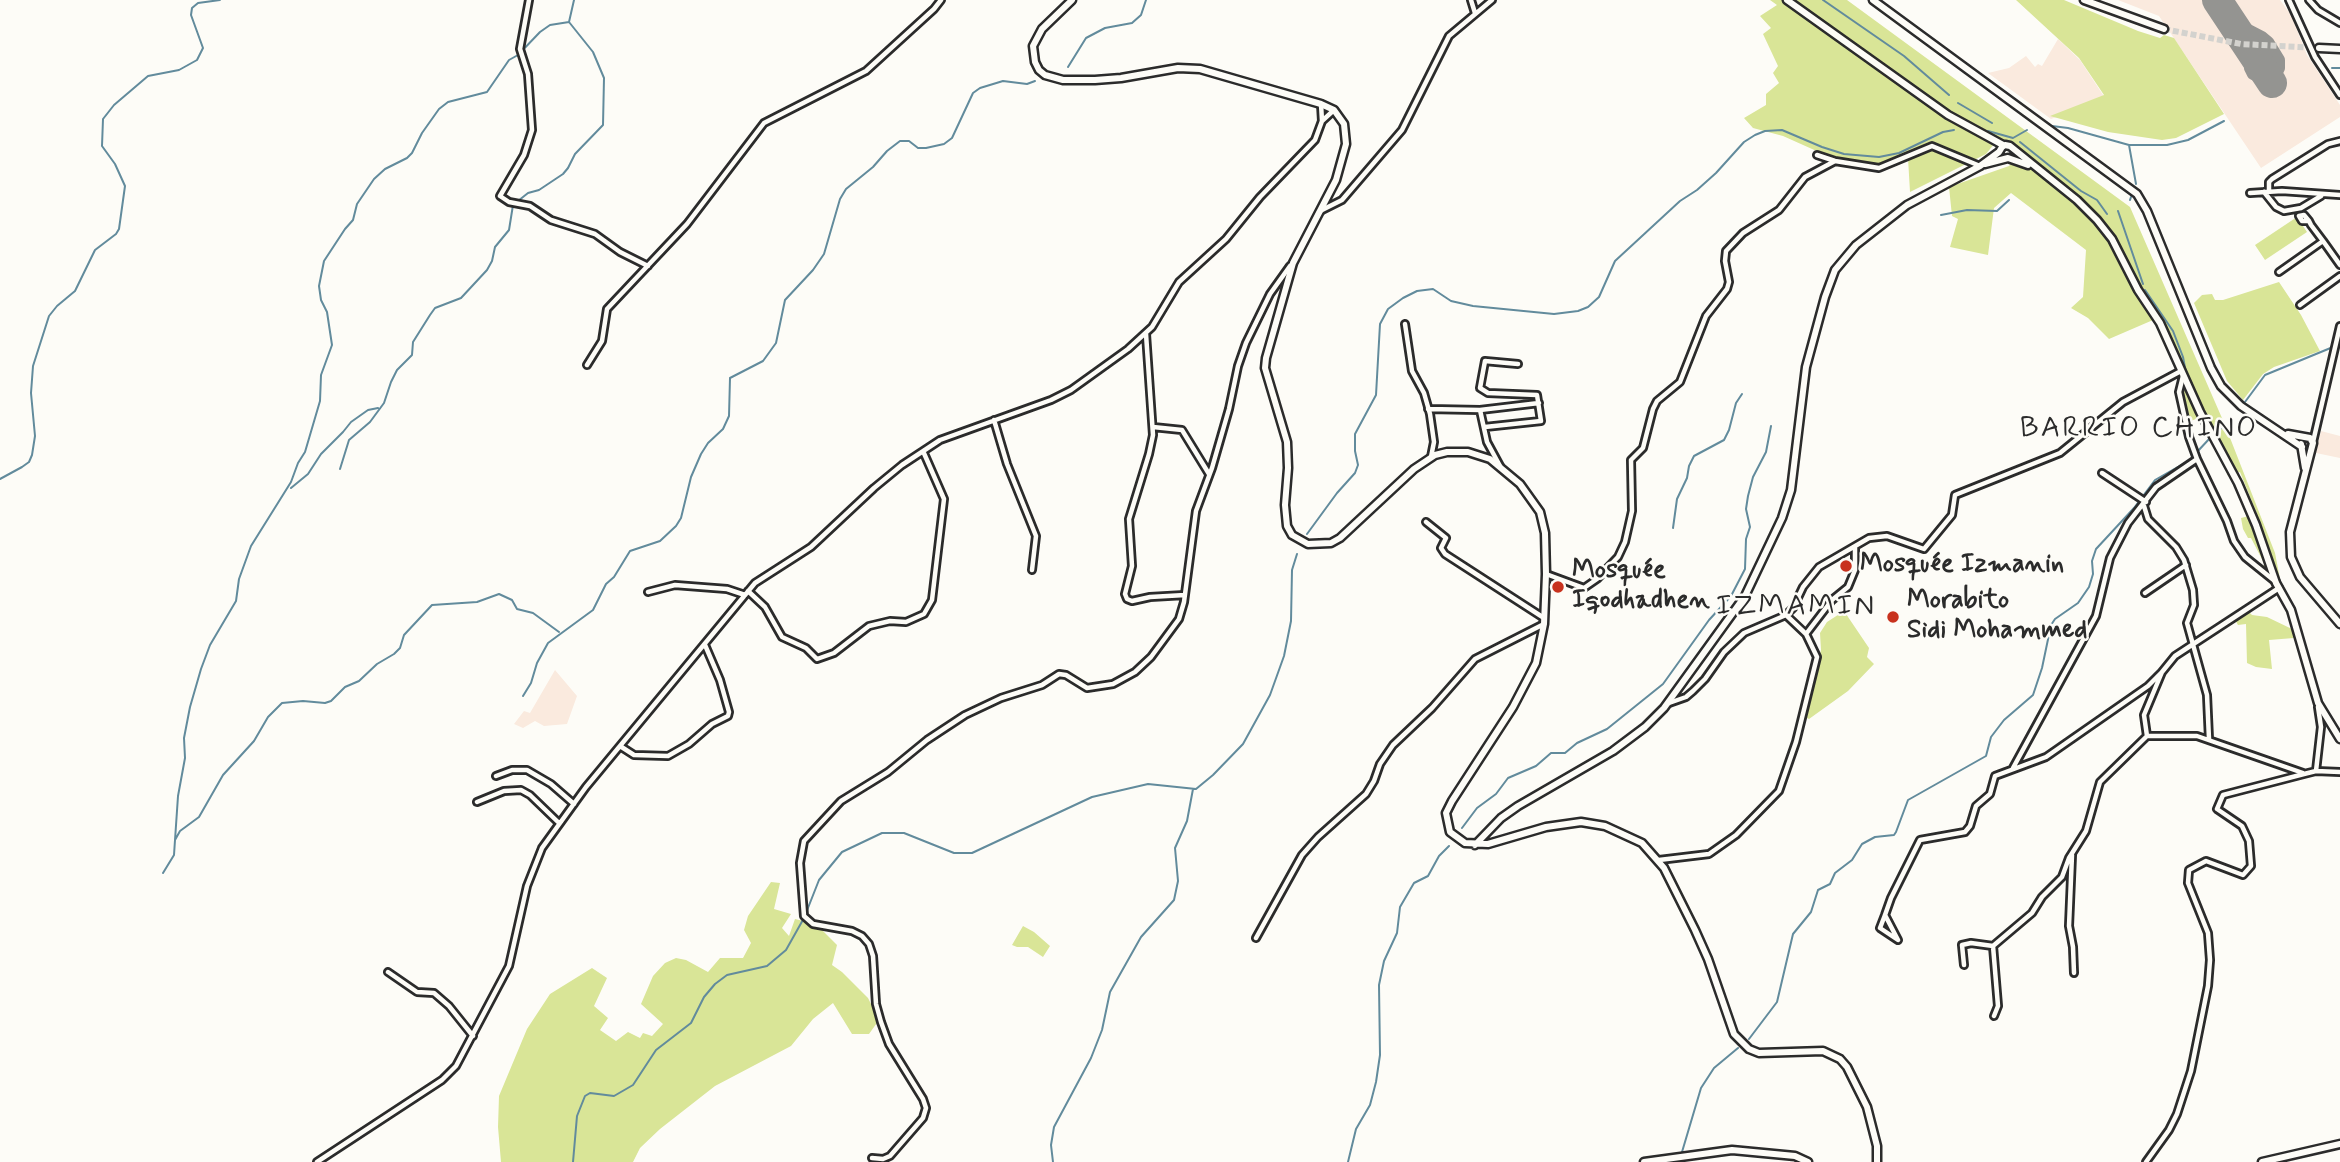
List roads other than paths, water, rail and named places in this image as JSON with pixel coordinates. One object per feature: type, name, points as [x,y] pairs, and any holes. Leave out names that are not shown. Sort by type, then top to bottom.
[{"type":"street","points":[[529,0],[521,52],[528,74],[532,130],[524,155],[500,196],[512,203],[530,206],[551,220],[595,234],[620,252],[648,266]]},
{"type":"street","points":[[587,365],[602,341],[607,309],[687,224],[764,123],[866,71],[941,0]]},
{"type":"street","points":[[872,1158],[883,1159],[890,1156],[923,1118],[926,1112],[925,1103],[894,1053],[881,1022],[876,1004],[873,956],[869,944],[862,936],[852,931],[813,924],[805,918],[800,863],[804,841],[832,808],[888,772],[940,730],[993,701],[1042,685],[1059,674],[1066,675],[1076,684],[1090,689],[1113,684],[1125,679],[1151,657],[1168,636],[1179,619],[1185,595],[1196,511],[1229,409],[1237,366],[1270,294],[1293,263],[1320,211],[1335,180],[1346,144],[1344,124],[1334,110],[1189,67],[1095,80],[1063,80],[1045,75],[1035,62],[1033,46],[1042,29],[1072,0]]},
{"type":"street","points":[[1471,0],[1475,13]]},
{"type":"street","points":[[1320,211],[1342,200],[1402,130],[1449,36],[1492,0]]},
{"type":"street","points":[[1787,0],[1979,133],[2007,158],[2038,170]]},
{"type":"street","points":[[1873,0],[2137,194],[2147,211],[2211,368],[2221,386],[2241,406],[2302,447],[2309,449],[2312,445]]},
{"type":"street","points":[[2084,0],[2164,29]]},
{"type":"street","points":[[2289,0],[2315,57],[2340,95]]},
{"type":"street","points":[[2309,0],[2325,16],[2340,23]]},
{"type":"street","points":[[2319,48],[2340,49]]},
{"type":"street","points":[[317,1162],[449,1075],[463,1056],[509,966],[533,868],[542,848],[620,746],[747,593],[764,576],[811,547],[874,488],[923,451],[949,436],[1038,406],[1071,390],[1146,334],[1179,282],[1226,239],[1260,197],[1315,140],[1322,121],[1321,104]]},
{"type":"street","points":[[1322,121],[1334,110]]},
{"type":"street","points":[[2322,195],[2289,211],[2276,207],[2267,192],[2268,184],[2328,145],[2340,141]]},
{"type":"street","points":[[1475,845],[1501,818],[1518,806],[1613,751],[1645,727],[1666,704],[1745,596],[1782,518],[1791,489],[1806,367],[1835,270],[1856,245],[1907,205],[1980,166],[2008,145],[2083,205],[2112,239],[2138,290],[2160,323],[2182,373],[2238,483],[2277,585],[2291,610],[2318,703],[2321,727],[2316,771]]},
{"type":"street","points":[[1817,155],[1835,161],[1880,168],[1932,146],[1980,166],[2007,158],[2013,154],[2013,149]]},
{"type":"street","points":[[1546,574],[1584,588],[1597,579],[1618,557],[1625,542],[1632,511],[1630,460],[1642,450],[1657,401],[1680,382],[1706,316],[1727,289],[1727,251],[1743,233],[1779,209],[1805,177],[1835,161]]},
{"type":"street","points":[[2250,192],[2340,195]]},
{"type":"street","points":[[2309,221],[2340,265]]},
{"type":"street","points":[[2280,272],[2323,241]]},
{"type":"street","points":[[1293,263],[1265,368],[1287,442],[1285,505],[1287,526],[1292,535],[1308,544],[1331,543],[1340,538],[1413,468],[1431,457],[1447,452],[1468,452],[1490,459],[1520,484],[1540,512],[1545,533],[1546,574],[1544,621],[1536,663],[1525,687],[1446,813],[1450,832],[1458,840],[1475,845],[1496,843],[1559,824],[1581,822],[1605,826],[1642,843],[1659,860],[1705,952],[1734,1034],[1749,1049],[1759,1052],[1823,1051],[1840,1059],[1847,1067],[1867,1107],[1877,1146],[1877,1162]]},
{"type":"street","points":[[2300,305],[2340,275]]},
{"type":"street","points":[[1405,324],[1412,370],[1424,393],[1428,409],[1434,442],[1431,457]]},
{"type":"street","points":[[2340,326],[2289,540],[2291,557],[2300,577],[2340,624]]},
{"type":"street","points":[[1146,334],[1153,428],[1149,454],[1129,519],[1132,566],[1125,594],[1127,599],[1132,601],[1185,595]]},
{"type":"street","points":[[1485,427],[1541,421],[1536,395],[1488,393],[1479,388],[1485,361],[1518,364]]},
{"type":"street","points":[[2182,373],[2179,392],[2197,459],[2236,546],[2277,585]]},
{"type":"street","points":[[1666,704],[1686,697],[1693,691],[1724,652],[1744,633],[1786,615],[1819,567],[1869,538],[1887,536],[1924,549],[1952,515],[1955,495],[2060,453],[2123,402],[2182,373]]},
{"type":"street","points":[[1428,409],[1480,410],[1539,403]]},
{"type":"street","points":[[1480,410],[1488,442],[1500,466]]},
{"type":"street","points":[[995,420],[1007,464],[1035,536],[1032,570]]},
{"type":"street","points":[[2304,473],[2301,443],[2317,421]]},
{"type":"street","points":[[1153,428],[1182,430],[1209,475]]},
{"type":"street","points":[[2283,432],[2310,438],[2312,445]]},
{"type":"street","points":[[648,592],[675,585],[747,593],[765,607],[782,636],[806,648],[817,659],[834,653],[869,626],[890,621],[906,622],[924,614],[932,600],[944,499],[923,451]]},
{"type":"street","points":[[2013,769],[2096,616],[2110,558],[2128,523],[2159,484],[2197,459]]},
{"type":"street","points":[[2102,473],[2145,503],[2148,519],[2176,547],[2186,565],[2194,606],[2187,623],[2207,695],[2209,739]]},
{"type":"street","points":[[1426,522],[1446,538],[1441,548],[1445,554],[1544,621]]},
{"type":"street","points":[[1806,634],[1832,600],[1848,587],[1855,570],[1854,548]]},
{"type":"street","points":[[2145,593],[2186,565]]},
{"type":"street","points":[[1885,915],[1898,940],[1880,928],[1891,898],[1920,840],[1965,832],[1970,826],[1976,806],[1990,794],[1994,776],[2046,757],[2148,686],[2175,656],[2277,585]]},
{"type":"street","points":[[1659,860],[1709,854],[1736,835],[1779,791],[1796,742],[1817,657],[1806,634],[1786,615]]},
{"type":"street","points":[[1256,938],[1302,855],[1325,830],[1366,794],[1380,764],[1393,745],[1432,708],[1475,659],[1544,621]]},
{"type":"street","points":[[620,746],[634,755],[668,756],[689,744],[712,724],[728,716],[720,680],[705,645]]},
{"type":"street","points":[[2147,736],[2144,715],[2162,673]]},
{"type":"street","points":[[2318,703],[2340,739]]},
{"type":"street","points":[[1964,965],[1962,945],[1970,943],[1993,946],[2032,914],[2042,897],[2062,877],[2073,851],[2086,831],[2100,782],[2147,736],[2197,736],[2304,774]]},
{"type":"street","points":[[496,776],[512,770],[527,770],[545,779],[574,804]]},
{"type":"street","points":[[2146,1162],[2177,1114],[2191,1071],[2208,986],[2208,933],[2188,883],[2189,870],[2206,861],[2243,875],[2251,866],[2249,841],[2242,826],[2217,809],[2223,795],[2316,771],[2340,772]]},
{"type":"street","points":[[477,802],[504,792],[521,790],[530,795],[559,823]]},
{"type":"street","points":[[2073,851],[2068,926],[2073,947],[2074,973]]},
{"type":"street","points":[[1993,946],[1998,1006],[1994,1016]]},
{"type":"street","points":[[388,972],[417,992],[434,993],[449,1006],[473,1036]]},
{"type":"street","points":[[2262,1162],[2340,1144]]},
{"type":"street","points":[[1643,1162],[1732,1150],[1795,1156],[1808,1162]]},
{"type":"waterway","points":[[0,479],[29,462],[32,455],[35,436],[31,393],[33,366],[49,316],[75,291],[95,250],[119,229],[125,186],[115,164],[102,146],[103,119],[114,105],[148,76],[179,70],[197,60],[203,48],[191,15],[192,8],[198,3],[220,0]]},
{"type":"waterway","points":[[340,469],[349,440],[370,422],[384,403],[397,370],[412,355],[413,342],[435,308],[461,298],[487,270],[495,247],[509,230],[513,205],[528,193],[539,190],[563,174],[575,154],[603,125],[604,78],[593,52],[569,22],[574,0]]},
{"type":"waterway","points":[[1068,67],[1086,38],[1105,28],[1132,23],[1141,15],[1146,0]]},
{"type":"waterway","points":[[1823,0],[1904,56],[1949,95]]},
{"type":"waterway","points":[[175,840],[178,796],[185,758],[184,738],[201,669],[210,645],[236,601],[239,579],[251,546],[291,482],[305,452],[320,401],[321,375],[332,345],[327,312],[321,300],[319,286],[324,261],[353,220],[357,204],[374,179],[412,153],[439,109],[448,102],[487,92],[509,60],[518,55],[540,32],[550,25],[569,22]]},
{"type":"waterway","points":[[2332,68],[2340,68]]},
{"type":"waterway","points":[[523,696],[548,643],[593,610],[606,584],[614,577],[630,551],[660,541],[676,526],[701,454],[723,429],[729,416],[730,378],[763,361],[776,343],[785,300],[824,254],[840,199],[846,189],[900,141],[909,141],[918,148],[926,148],[944,144],[952,138],[973,93],[980,88],[1003,81],[1027,84],[1035,81]]},
{"type":"waterway","points":[[1958,103],[1992,123]]},
{"type":"waterway","points":[[2052,126],[2129,145],[2167,145],[2188,140],[2224,121]]},
{"type":"waterway","points":[[1307,534],[1355,473],[1358,465],[1355,434],[1376,395],[1380,324],[1388,309],[1403,298],[1417,291],[1433,289],[1451,301],[1473,306],[1554,314],[1578,311],[1588,307],[1599,297],[1615,261],[1680,201],[1716,173],[1744,142],[1755,135],[1765,131],[1782,130],[1844,154],[1879,157],[1899,153],[1943,132],[1954,130]]},
{"type":"waterway","points":[[1988,131],[2013,138],[2027,130]]},
{"type":"waterway","points":[[2020,142],[2081,191],[2097,200],[2107,214]]},
{"type":"waterway","points":[[2129,145],[2136,184]]},
{"type":"waterway","points":[[1941,215],[1967,210],[1997,211],[2009,200]]},
{"type":"waterway","points":[[2118,211],[2143,284]]},
{"type":"waterway","points":[[2145,290],[2173,331],[2192,384]]},
{"type":"waterway","points":[[2245,402],[2265,375],[2333,347]]},
{"type":"waterway","points":[[1673,528],[1677,499],[1694,456],[1724,440],[1736,403],[1742,394]]},
{"type":"waterway","points":[[291,488],[308,474],[321,454],[351,422],[368,410],[378,408]]},
{"type":"waterway","points":[[2219,430],[2225,425]]},
{"type":"waterway","points":[[1462,828],[1477,808],[1496,794],[1508,778],[1536,766],[1551,753],[1565,753],[1577,743],[1607,729],[1663,684],[1709,620],[1731,596],[1745,569],[1746,539],[1750,527],[1746,509],[1748,496],[1753,477],[1766,452],[1771,426]]},
{"type":"waterway","points":[[2197,452],[2210,438]]},
{"type":"waterway","points":[[1749,1039],[1777,1002],[1793,934],[1811,912],[1818,890],[1830,884],[1835,873],[1852,860],[1862,844],[1875,837],[1894,835],[1908,800],[1986,756],[1991,737],[2004,720],[2033,695],[2051,625],[2055,619],[2078,603],[2089,587],[2096,549],[2134,508],[2155,480],[2190,460]]},
{"type":"waterway","points":[[806,913],[819,880],[842,852],[882,833],[904,833],[954,853],[972,853],[1092,797],[1148,784],[1196,789],[1243,744],[1270,695],[1284,656],[1291,621],[1292,570],[1297,554]]},
{"type":"waterway","points":[[163,873],[174,855],[175,840],[180,831],[199,817],[223,775],[254,741],[268,717],[282,703],[331,701],[345,687],[359,681],[377,664],[394,654],[400,648],[404,635],[432,605],[477,602],[499,594],[512,600],[517,609],[533,613],[559,632]]},
{"type":"waterway","points":[[1053,1162],[1051,1145],[1054,1127],[1091,1058],[1102,1030],[1110,992],[1141,937],[1174,900],[1178,881],[1175,848],[1187,821],[1193,789]]},
{"type":"waterway","points":[[1348,1162],[1356,1129],[1370,1105],[1376,1082],[1380,1055],[1379,985],[1384,961],[1397,933],[1400,907],[1414,883],[1428,876],[1439,856],[1449,846]]},
{"type":"waterway","points":[[573,1162],[577,1116],[585,1096],[590,1093],[614,1096],[633,1085],[656,1050],[691,1023],[704,997],[715,984],[727,975],[767,966],[786,950],[804,918]]},
{"type":"waterway","points":[[1682,1152],[1701,1088],[1714,1068],[1738,1048]]},
{"type":"waterway","points":[[1668,1162],[1682,1160]]},
{"type":"tunnel","points":[[2164,29],[2241,44],[2319,48]]},
{"type":"place","name":"Mosquée Izmanin","points":[[1846,566]]},
{"type":"place","name":"Mosquée Iqodhadhen","points":[[1558,587]]},
{"type":"place","name":"Morabito Sidi Mohammed","points":[[1893,617]]},
{"type":"district","name":"BARRIO CHINO","points":[[2139,430]]},
{"type":"district","name":"IZMAMIN","points":[[1796,608]]}]
